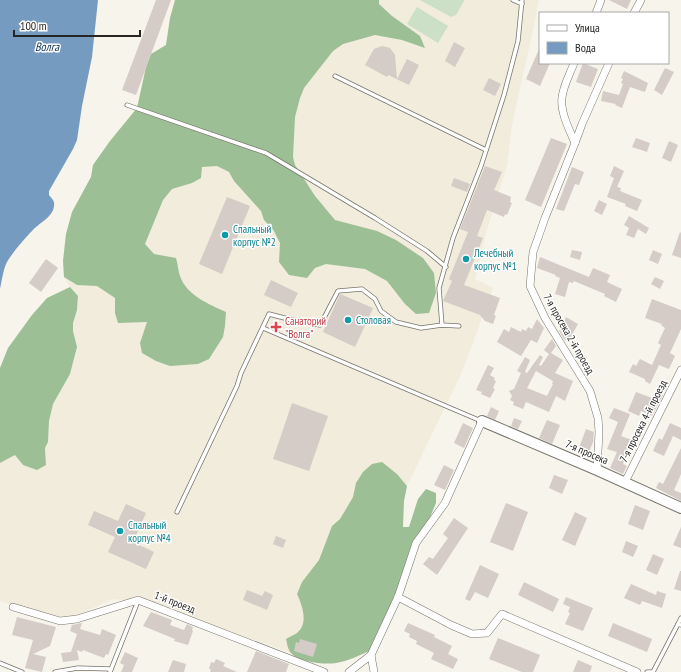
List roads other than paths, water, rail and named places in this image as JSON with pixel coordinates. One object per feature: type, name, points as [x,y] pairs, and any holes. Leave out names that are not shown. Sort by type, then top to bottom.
[{"type":"street","points":[[596,12],[601,0]]},
{"type":"street","points":[[635,12],[641,0]]},
{"type":"street","points":[[574,64],[561,99],[566,122],[575,143]]},
{"type":"street","name":"7-я просека 2-й проезд","points":[[597,470],[600,432],[598,418],[590,391],[545,318],[530,286],[533,252],[545,218],[582,124],[609,64]]},
{"type":"street","name":"7-я просека 4-й проезд","points":[[625,482],[681,370]]},
{"type":"street","points":[[349,672],[371,655],[398,597],[416,543],[445,503],[482,421]]},
{"type":"street","name":"7-я просека","points":[[482,421],[625,482],[681,508]]},
{"type":"street","points":[[398,597],[451,625],[472,634],[487,633],[502,614],[637,672]]},
{"type":"street","name":"1-й проезд","points":[[13,607],[60,621],[77,619],[138,600],[324,672]]},
{"type":"street","points":[[371,655],[374,672]]},
{"type":"lane","points":[[442,325],[439,288],[453,238],[486,150],[512,69],[518,41],[522,2],[513,0]]},
{"type":"lane","points":[[335,76],[486,150]]},
{"type":"lane","points":[[127,105],[266,153],[395,230],[427,251],[446,267]]},
{"type":"lane","points":[[177,512],[237,386],[241,373],[269,314],[320,325],[338,291],[362,289],[375,299],[381,311],[396,322],[421,328],[442,325],[459,326]]},
{"type":"lane","points":[[263,328],[482,421]]},
{"type":"lane","points":[[55,672],[78,668],[110,671],[138,600]]},
{"type":"lane","points":[[647,672],[653,672],[680,625],[681,618]]},
{"type":"lane","points":[[0,663],[22,672]]},
{"type":"water","name":"Волга","points":[[0,0],[98,0],[92,57],[77,140],[49,191],[49,195],[54,203],[53,210],[9,258],[4,268],[0,289]]},
{"type":"place","name":"Спальный корпус №2","points":[[225,235]]},
{"type":"place","name":"Лечебный корпус №1","points":[[466,259]]},
{"type":"place","name":"Столовая","points":[[348,320]]},
{"type":"place","name":"Санаторий \"Волга\"","points":[[276,327]]},
{"type":"place","name":"Спальный корпус №4","points":[[120,531]]}]
